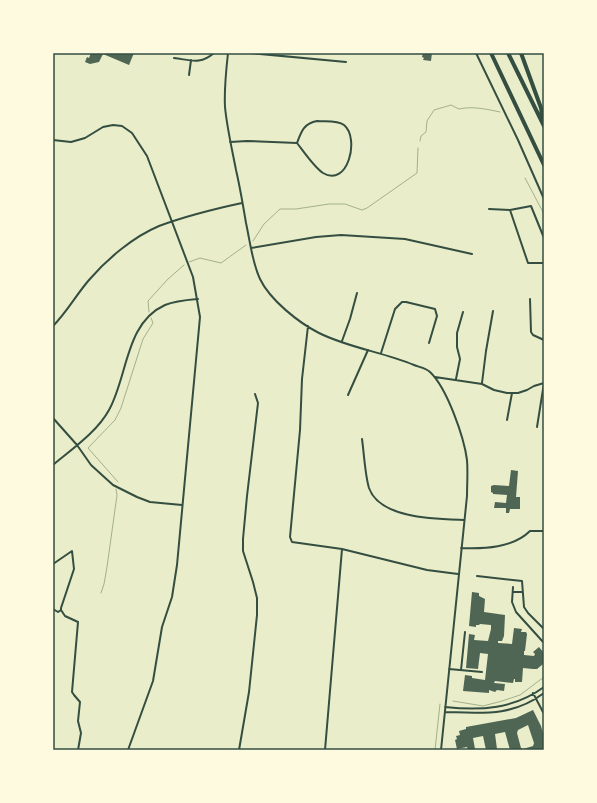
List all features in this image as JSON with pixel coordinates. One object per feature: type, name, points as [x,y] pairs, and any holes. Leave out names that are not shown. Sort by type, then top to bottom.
[{"type":"highway","points":[[487,53],[498,70]]},
{"type":"highway","points":[[491,53],[544,165]]},
{"type":"highway","points":[[508,53],[544,126]]},
{"type":"highway","points":[[521,53],[541,108],[544,126]]},
{"type":"street","points":[[174,58],[198,62],[208,59],[214,53]]},
{"type":"street","points":[[228,53],[225,109],[251,248],[260,280],[272,296],[287,311],[319,333],[341,342],[391,355],[428,371],[435,377],[447,398],[464,445],[467,463],[467,481],[441,750]]},
{"type":"street","points":[[250,53],[346,62]]},
{"type":"street","points":[[476,53],[518,140],[544,199]]},
{"type":"street","points":[[189,75],[191,60]]},
{"type":"street","points":[[230,142],[247,140],[297,143],[325,174],[338,175],[346,167],[349,159],[351,138],[346,127],[342,124],[317,121],[312,122],[303,128],[297,143]]},
{"type":"street","points":[[53,140],[71,142],[85,138],[108,126],[116,125],[125,128],[134,136],[147,156],[192,277],[198,299],[200,326],[177,565],[172,597],[161,634],[153,681],[128,750]]},
{"type":"street","points":[[53,326],[61,318],[88,280],[116,254],[147,232],[208,210],[242,203]]},
{"type":"street","points":[[489,209],[510,210],[531,206],[544,238]]},
{"type":"street","points":[[510,210],[528,263],[544,263]]},
{"type":"street","points":[[251,248],[316,237],[341,235],[405,239],[472,254]]},
{"type":"street","points":[[341,342],[350,319],[357,293]]},
{"type":"street","points":[[53,465],[97,426],[109,411],[136,335],[144,321],[164,305],[198,299]]},
{"type":"street","points":[[530,299],[531,332],[533,335],[544,340]]},
{"type":"street","points":[[381,353],[395,309],[402,302],[435,309],[437,316],[429,343]]},
{"type":"street","points":[[456,379],[460,359],[457,346],[457,333],[463,312]]},
{"type":"street","points":[[482,384],[493,312]]},
{"type":"street","points":[[308,326],[302,379],[300,430],[290,537],[292,542],[342,549],[427,570],[458,574]]},
{"type":"street","points":[[348,395],[368,350]]},
{"type":"street","points":[[435,377],[482,384],[494,390],[512,393],[518,393],[534,386],[544,384],[538,427]]},
{"type":"street","points":[[507,420],[512,393]]},
{"type":"street","points":[[239,750],[249,692],[257,615],[257,598],[243,551],[247,496],[258,403],[255,394]]},
{"type":"street","points":[[53,418],[77,445],[91,465],[115,486],[136,497],[150,502],[182,505]]},
{"type":"street","points":[[362,439],[369,487],[379,502],[395,510],[418,516],[464,520]]},
{"type":"street","points":[[461,548],[500,546],[518,540],[530,531],[544,531]]},
{"type":"street","points":[[325,750],[342,549]]},
{"type":"street","points":[[53,564],[72,551],[74,569],[61,610],[65,616],[78,622],[72,692],[80,702],[78,721],[81,733],[78,750]]},
{"type":"street","points":[[477,576],[522,581],[524,607],[544,629]]},
{"type":"street","points":[[513,587],[512,602],[516,612],[544,643]]},
{"type":"street","points":[[513,592],[522,592]]},
{"type":"street","points":[[53,608],[58,612],[61,610]]},
{"type":"street","points":[[461,670],[465,632]]},
{"type":"street","points":[[449,669],[482,672]]},
{"type":"street","points":[[445,707],[472,710],[488,709],[514,702],[544,687]]},
{"type":"street","points":[[534,693],[544,714]]},
{"type":"street","points":[[445,712],[486,714],[501,712],[528,703],[544,693]]},
{"type":"building","points":[[91,53],[134,53],[129,65],[103,54],[99,62],[90,64],[85,62]]},
{"type":"building","points":[[423,53],[432,53],[431,61],[423,60]]},
{"type":"building","points":[[511,470],[518,471],[516,497],[520,497],[520,509],[510,509],[509,513],[506,513],[506,508],[494,508],[495,502],[506,503],[507,495],[493,494],[491,492],[491,486],[509,486]]},
{"type":"building","points":[[472,592],[479,593],[479,596],[485,599],[484,612],[505,615],[504,636],[502,641],[498,641],[498,643],[512,644],[514,628],[522,629],[521,632],[526,632],[527,634],[524,655],[534,656],[535,654],[533,652],[539,647],[544,653],[544,665],[543,664],[537,669],[523,668],[522,682],[515,682],[515,679],[513,683],[495,681],[494,683],[505,684],[504,691],[497,690],[495,692],[489,690],[489,693],[463,691],[465,675],[472,676],[472,678],[485,680],[488,654],[480,653],[478,669],[466,668],[469,634],[475,635],[474,640],[488,641],[491,629],[491,625],[480,624],[476,625],[476,627],[469,626]]},
{"type":"building","points":[[533,710],[541,726],[544,737],[544,750],[510,750],[505,732],[495,734],[497,749],[486,750],[483,736],[473,738],[475,749],[468,750],[467,747],[457,749],[455,740],[457,739],[456,736],[460,735],[459,731],[466,729],[466,727],[516,718]],"holes":[[[528,725],[534,743],[533,746],[523,749],[521,748],[517,733],[518,730]]]},
{"type":"waterway","points":[[544,53],[544,62]]},
{"type":"waterway","points":[[420,141],[421,136],[426,132],[427,121],[434,110],[451,105],[459,109],[474,108],[500,112]]},
{"type":"waterway","points":[[253,241],[264,224],[280,209],[296,209],[329,204],[345,204],[362,210],[367,208],[417,173],[418,148]]},
{"type":"waterway","points":[[525,178],[544,214]]},
{"type":"waterway","points":[[189,262],[200,258],[221,263],[246,245]]},
{"type":"waterway","points":[[149,312],[148,301],[168,279],[184,265]]},
{"type":"waterway","points":[[118,482],[88,448],[115,420],[121,408],[143,339],[153,323],[151,318]]},
{"type":"waterway","points":[[101,593],[107,567],[117,495],[116,489]]},
{"type":"waterway","points":[[453,701],[483,706],[502,701],[520,695],[544,677]]},
{"type":"waterway","points":[[435,750],[440,704]]}]
